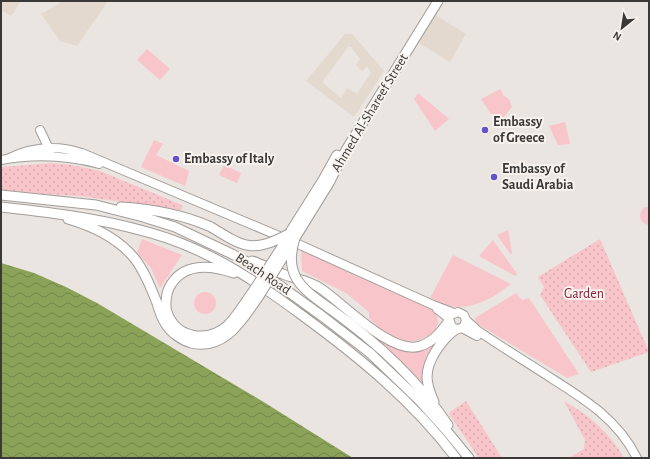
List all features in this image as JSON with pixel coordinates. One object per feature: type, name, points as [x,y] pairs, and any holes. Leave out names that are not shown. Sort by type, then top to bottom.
[{"type":"highway","name":"Ahmed Al-Shareef Street","points":[[318,194],[344,142],[425,16],[431,1]]},
{"type":"highway","name":"Ahmed Al-Shareef Street","points":[[45,212],[101,232],[113,239],[125,249],[135,259],[142,270],[164,312],[182,331],[190,335],[203,336],[219,331],[239,312],[292,236],[438,1]]},
{"type":"highway","name":"Beach Road","points":[[1,195],[96,206],[143,217],[175,227],[249,263],[322,316],[379,362],[419,400],[469,458]]},
{"type":"highway","points":[[96,206],[144,208],[180,215],[195,220],[236,242],[248,246],[260,246],[292,236],[290,257],[291,269],[298,282],[309,294],[359,329],[385,352],[438,410],[469,458]]},
{"type":"highway","name":"Beach Road","points":[[1,207],[90,218],[137,229],[162,236],[229,265],[250,278],[315,325],[375,372],[432,430],[456,458]]},
{"type":"highway","points":[[232,254],[255,261],[284,275],[312,283],[384,337],[398,345],[418,347],[428,343],[437,336],[451,318]]},
{"type":"highway","points":[[164,312],[169,290],[179,275],[188,269],[214,267],[250,278]]},
{"type":"highway","points":[[438,410],[427,382],[428,367],[432,358],[443,342],[461,326]]},
{"type":"main road","points":[[40,130],[47,147],[53,156]]},
{"type":"main road","points":[[4,160],[19,153],[47,147],[66,150],[123,170],[298,244],[432,306],[451,318]]},
{"type":"main road","points":[[4,160],[36,156],[53,156],[66,150]]},
{"type":"main road","points":[[451,318],[458,312],[462,314],[461,326]]},
{"type":"main road","points":[[451,318],[452,327],[461,326],[477,330],[603,413],[624,436],[637,458]]},
{"type":"main road","points":[[461,326],[583,404],[614,432],[632,458]]},
{"type":"shaded area","points":[[1,1],[21,1],[11,16],[1,10]]},
{"type":"shaded area","points":[[63,1],[108,1],[77,46],[60,41],[41,14]]},
{"type":"shaded area","points":[[437,16],[466,34],[450,62],[419,43],[434,17]]},
{"type":"shaded area","points":[[345,34],[352,34],[384,71],[354,117],[306,81]],"holes":[[[348,47],[351,47],[360,59],[356,65],[362,71],[367,66],[371,73],[357,94],[347,88],[341,98],[322,82]]]},
{"type":"green space","points":[[147,49],[170,69],[160,80],[137,60]]},
{"type":"green space","points":[[500,89],[503,95],[509,99],[512,107],[501,120],[491,114],[481,99]]},
{"type":"green space","points":[[418,93],[449,119],[435,131],[414,99]]},
{"type":"green space","points":[[565,122],[570,144],[558,145],[549,126]]},
{"type":"green space","points":[[154,140],[163,144],[156,155],[189,171],[185,186],[141,167]]},
{"type":"green space","points":[[52,163],[72,165],[100,171],[182,205],[181,210],[79,196],[1,190],[1,167]]},
{"type":"green space","points":[[224,165],[241,173],[237,183],[219,175]]},
{"type":"green space","points":[[649,207],[649,225],[643,222],[640,218],[642,209]]},
{"type":"green space","points":[[508,230],[512,252],[511,255],[497,235]]},
{"type":"green space","points":[[142,239],[182,255],[160,288],[151,268],[137,253]]},
{"type":"green space","name":"Garden","points":[[600,239],[649,352],[591,372],[540,295],[544,287],[538,277]]},
{"type":"green space","points":[[493,240],[517,274],[515,276],[479,256]]},
{"type":"green space","points":[[301,247],[413,298],[435,311],[438,324],[434,331],[425,338],[419,340],[406,342],[391,338],[369,318],[369,312],[346,293],[302,271]]},
{"type":"green space","points":[[453,255],[511,284],[496,295],[480,303],[463,307],[454,307],[439,303],[430,298]]},
{"type":"green space","points":[[205,292],[213,295],[216,303],[213,311],[205,314],[197,311],[194,303],[197,295]]},
{"type":"green space","points":[[516,293],[522,300],[529,298],[579,374],[567,378],[476,323],[475,318]]},
{"type":"green space","points":[[361,327],[384,342],[405,349],[446,329],[427,355],[423,368],[426,386]]},
{"type":"green space","points":[[466,401],[502,458],[479,458],[449,414]]},
{"type":"green space","points":[[564,401],[582,412],[598,425],[624,458],[569,458],[584,449],[585,440]]},
{"type":"water","points":[[1,263],[34,273],[97,303],[262,401],[353,458],[1,458]]},
{"type":"place","name":"Embassy of Greece","points":[[485,130]]},
{"type":"place","name":"Embassy of Italy","points":[[176,159]]},
{"type":"place","name":"Embassy of Saudi Arabia","points":[[494,177]]}]
